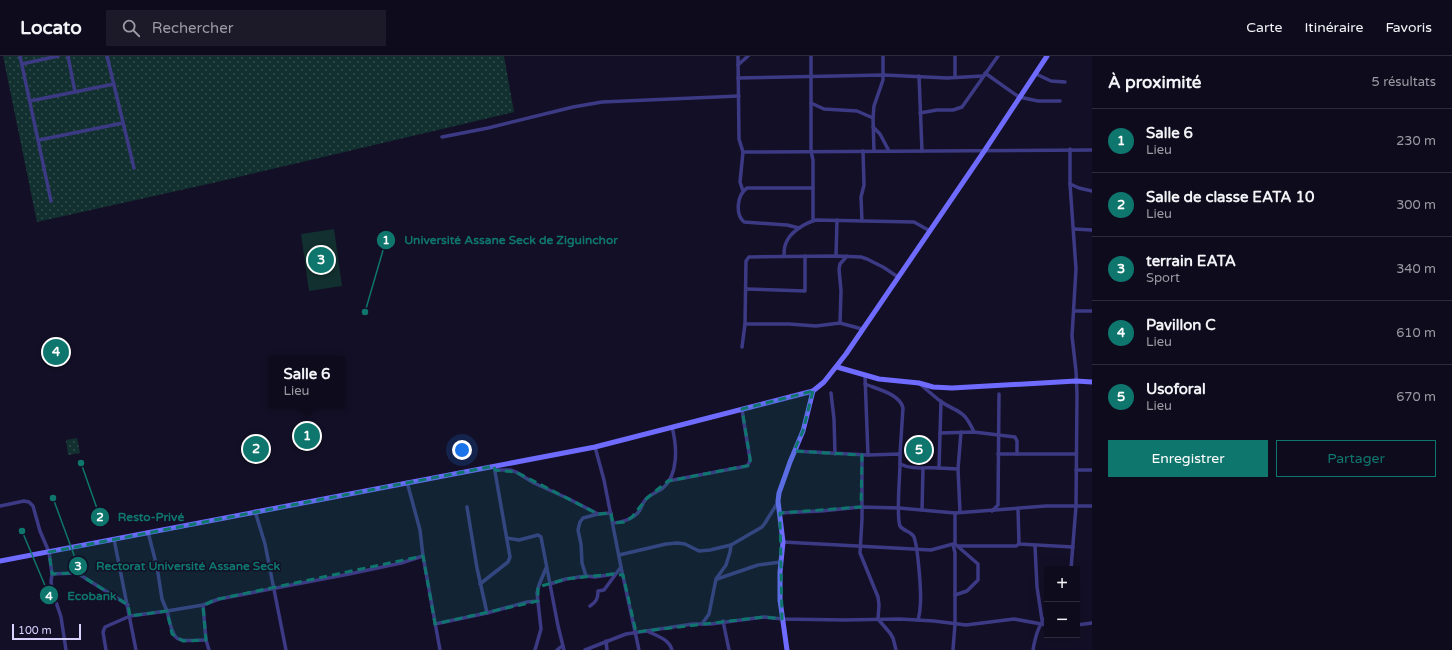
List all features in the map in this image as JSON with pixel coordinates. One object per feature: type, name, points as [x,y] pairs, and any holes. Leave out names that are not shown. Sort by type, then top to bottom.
[{"type":"street","points":[[20,56],[51,201]]},
{"type":"street","points":[[22,64],[58,56]]},
{"type":"street","points":[[68,56],[76,92]]},
{"type":"street","points":[[108,56],[134,168]]},
{"type":"street","points":[[738,56],[740,139],[743,152],[740,182],[743,191]]},
{"type":"street","points":[[738,64],[748,56]]},
{"type":"street","points":[[810,56],[813,220]]},
{"type":"street","points":[[874,151],[874,106],[884,75],[884,56]]},
{"type":"street","points":[[955,56],[955,77]]},
{"type":"street","points":[[920,113],[937,110],[958,109],[965,102],[998,56]]},
{"type":"street","points":[[0,561],[407,482],[495,468],[595,447],[742,409],[803,395],[813,391],[824,382],[837,367],[985,150],[1047,56]]},
{"type":"street","points":[[1036,74],[1051,81],[1065,82]]},
{"type":"street","points":[[738,78],[884,75],[955,77],[984,75],[1019,97],[1038,101],[1060,101]]},
{"type":"street","points":[[919,76],[922,151]]},
{"type":"street","points":[[30,101],[114,84]]},
{"type":"street","points":[[442,137],[602,102],[739,96]]},
{"type":"street","points":[[811,103],[824,109],[857,111],[873,118]]},
{"type":"street","points":[[39,140],[123,123]]},
{"type":"street","points":[[873,126],[880,134],[889,151]]},
{"type":"street","points":[[1070,149],[1070,184],[1076,269],[1072,336],[1076,381],[1076,506],[1071,566]]},
{"type":"street","points":[[743,152],[1092,150]]},
{"type":"street","points":[[862,221],[861,197],[864,180],[863,151]]},
{"type":"street","points":[[1070,184],[1092,191]]},
{"type":"street","points":[[799,228],[787,225],[744,222],[739,215],[739,200],[743,191],[747,188],[813,188]]},
{"type":"street","points":[[784,256],[786,243],[792,234],[813,220],[914,222],[930,231]]},
{"type":"street","points":[[836,256],[837,220]]},
{"type":"street","points":[[1074,229],[1092,230]]},
{"type":"street","points":[[742,347],[745,324],[746,261],[749,258],[784,256],[847,256],[867,259],[898,277]]},
{"type":"street","points":[[746,289],[805,291],[805,256]]},
{"type":"street","points":[[840,323],[841,291],[838,269],[840,264],[847,256]]},
{"type":"street","points":[[1074,310],[1092,311]]},
{"type":"street","points":[[745,324],[789,324],[816,326],[840,323],[862,330]]},
{"type":"street","points":[[837,367],[879,379],[919,383],[933,387],[952,388],[1076,381],[1092,382]]},
{"type":"street","points":[[865,376],[868,455]]},
{"type":"street","points":[[919,383],[941,401],[960,411],[968,418],[974,432]]},
{"type":"street","points":[[865,384],[896,397],[902,403],[899,508],[901,526],[914,536],[921,606],[918,620]]},
{"type":"street","points":[[619,555],[666,544],[686,544],[699,551],[731,545],[762,527],[778,501],[794,451],[803,431],[813,391]]},
{"type":"street","points":[[831,393],[834,419],[834,454]]},
{"type":"street","points":[[992,511],[998,505],[999,394]]},
{"type":"street","points":[[939,468],[941,401]]},
{"type":"street","points":[[668,481],[747,466],[750,459],[742,409]]},
{"type":"street","points":[[613,523],[624,522],[632,517],[639,511],[647,498],[662,489],[668,481],[673,472],[676,452],[672,427]]},
{"type":"street","points":[[940,432],[974,432],[1015,437],[1017,441],[1017,454]]},
{"type":"street","points":[[960,432],[958,469],[960,512]]},
{"type":"street","points":[[595,447],[611,513],[639,650]]},
{"type":"street","points":[[794,451],[862,455],[900,454]]},
{"type":"street","points":[[998,454],[1076,454]]},
{"type":"street","points":[[862,455],[862,519],[859,546],[862,560],[878,597],[878,620],[890,633],[896,650]]},
{"type":"street","points":[[900,464],[911,468],[958,469]]},
{"type":"street","points":[[495,468],[516,472],[534,484],[567,498],[598,514]]},
{"type":"street","points":[[480,584],[510,560],[495,468]]},
{"type":"street","points":[[922,510],[923,468]]},
{"type":"street","points":[[1076,470],[1092,470]]},
{"type":"street","points":[[407,482],[420,530],[423,556],[440,650]]},
{"type":"street","points":[[0,506],[24,501],[29,502],[33,506],[40,531],[49,552],[52,574],[51,582],[61,617],[66,650]]},
{"type":"street","points":[[778,501],[783,542],[780,600],[786,650]]},
{"type":"street","points":[[780,513],[861,507],[899,508],[955,513],[1092,506]]},
{"type":"street","points":[[467,507],[480,584],[487,613]]},
{"type":"street","points":[[1018,509],[1019,544]]},
{"type":"street","points":[[255,511],[265,544],[286,650]]},
{"type":"street","points":[[586,576],[582,563],[578,525],[583,518],[598,514],[611,513]]},
{"type":"street","points":[[955,513],[955,544],[978,564],[978,580],[967,591],[955,595]]},
{"type":"street","points":[[148,532],[157,567],[162,599],[167,611],[172,634],[175,638],[183,641],[206,640]]},
{"type":"street","points":[[507,538],[519,540],[538,535],[541,537],[564,650]]},
{"type":"street","points":[[114,539],[136,650]]},
{"type":"street","points":[[783,542],[931,550],[953,544],[955,553],[955,624],[953,650]]},
{"type":"street","points":[[958,546],[1016,546],[1019,544],[1073,547]]},
{"type":"street","points":[[702,624],[711,609],[716,579],[726,565],[731,545]]},
{"type":"street","points":[[1033,650],[1042,620],[1037,587],[1035,546]]},
{"type":"street","points":[[106,650],[102,632],[105,627],[130,616],[203,605],[219,599],[349,574],[423,556]]},
{"type":"street","points":[[716,579],[758,564],[781,562]]},
{"type":"street","points":[[534,650],[541,629],[537,593],[547,567]]},
{"type":"street","points":[[590,606],[598,598],[598,591],[604,590],[621,567]]},
{"type":"street","points":[[52,574],[77,573],[128,605]]},
{"type":"street","points":[[550,584],[566,579],[615,574]]},
{"type":"street","points":[[435,624],[487,613],[527,602],[538,601]]},
{"type":"street","points":[[203,605],[206,640],[209,650]]},
{"type":"street","points":[[585,650],[626,634],[646,630],[764,617],[782,619],[918,620],[966,625],[1014,619],[1044,625]]},
{"type":"street","points":[[724,621],[729,650]]},
{"type":"street","points":[[1080,625],[1092,623]]},
{"type":"street","points":[[646,630],[668,641],[672,650]]},
{"type":"street","points":[[606,641],[607,650]]},
{"type":"street","points":[[557,650],[562,646]]},
{"type":"highlighted area","points":[[813,391],[803,431],[794,451],[862,455],[861,507],[780,513],[782,619],[764,617],[636,632],[623,575],[612,574],[566,579],[538,587],[538,601],[435,624],[423,556],[214,600],[203,606],[206,640],[183,641],[172,634],[167,611],[130,616],[128,605],[77,573],[52,574],[49,552],[494,466],[495,470],[516,472],[598,514],[611,513],[613,523],[624,522],[632,517],[647,498],[668,481],[751,465],[742,409]]},
{"type":"green space","points":[[3,56],[504,56],[514,112],[217,182],[37,222]]},
{"type":"green space","points":[[334,229],[342,286],[309,291],[301,234]]},
{"type":"green space","points":[[77,438],[80,453],[68,455],[66,440]]},
{"type":"place","name":"terrain EATA","points":[[321,260]]},
{"type":"place","name":"Université Assane Seck de Ziguinchor","points":[[365,312]]},
{"type":"place","name":"Pavillon C","points":[[56,352]]},
{"type":"place","name":"Salle 6","points":[[307,436]]},
{"type":"place","name":"Salle de classe EATA 10","points":[[256,449]]},
{"type":"place","name":"Usoforal","points":[[919,450]]},
{"type":"place","name":"Resto-Privé","points":[[81,463]]},
{"type":"place","name":"Rectorat Université Assane Seck","points":[[53,498]]},
{"type":"place","name":"Ecobank","points":[[22,531]]}]
